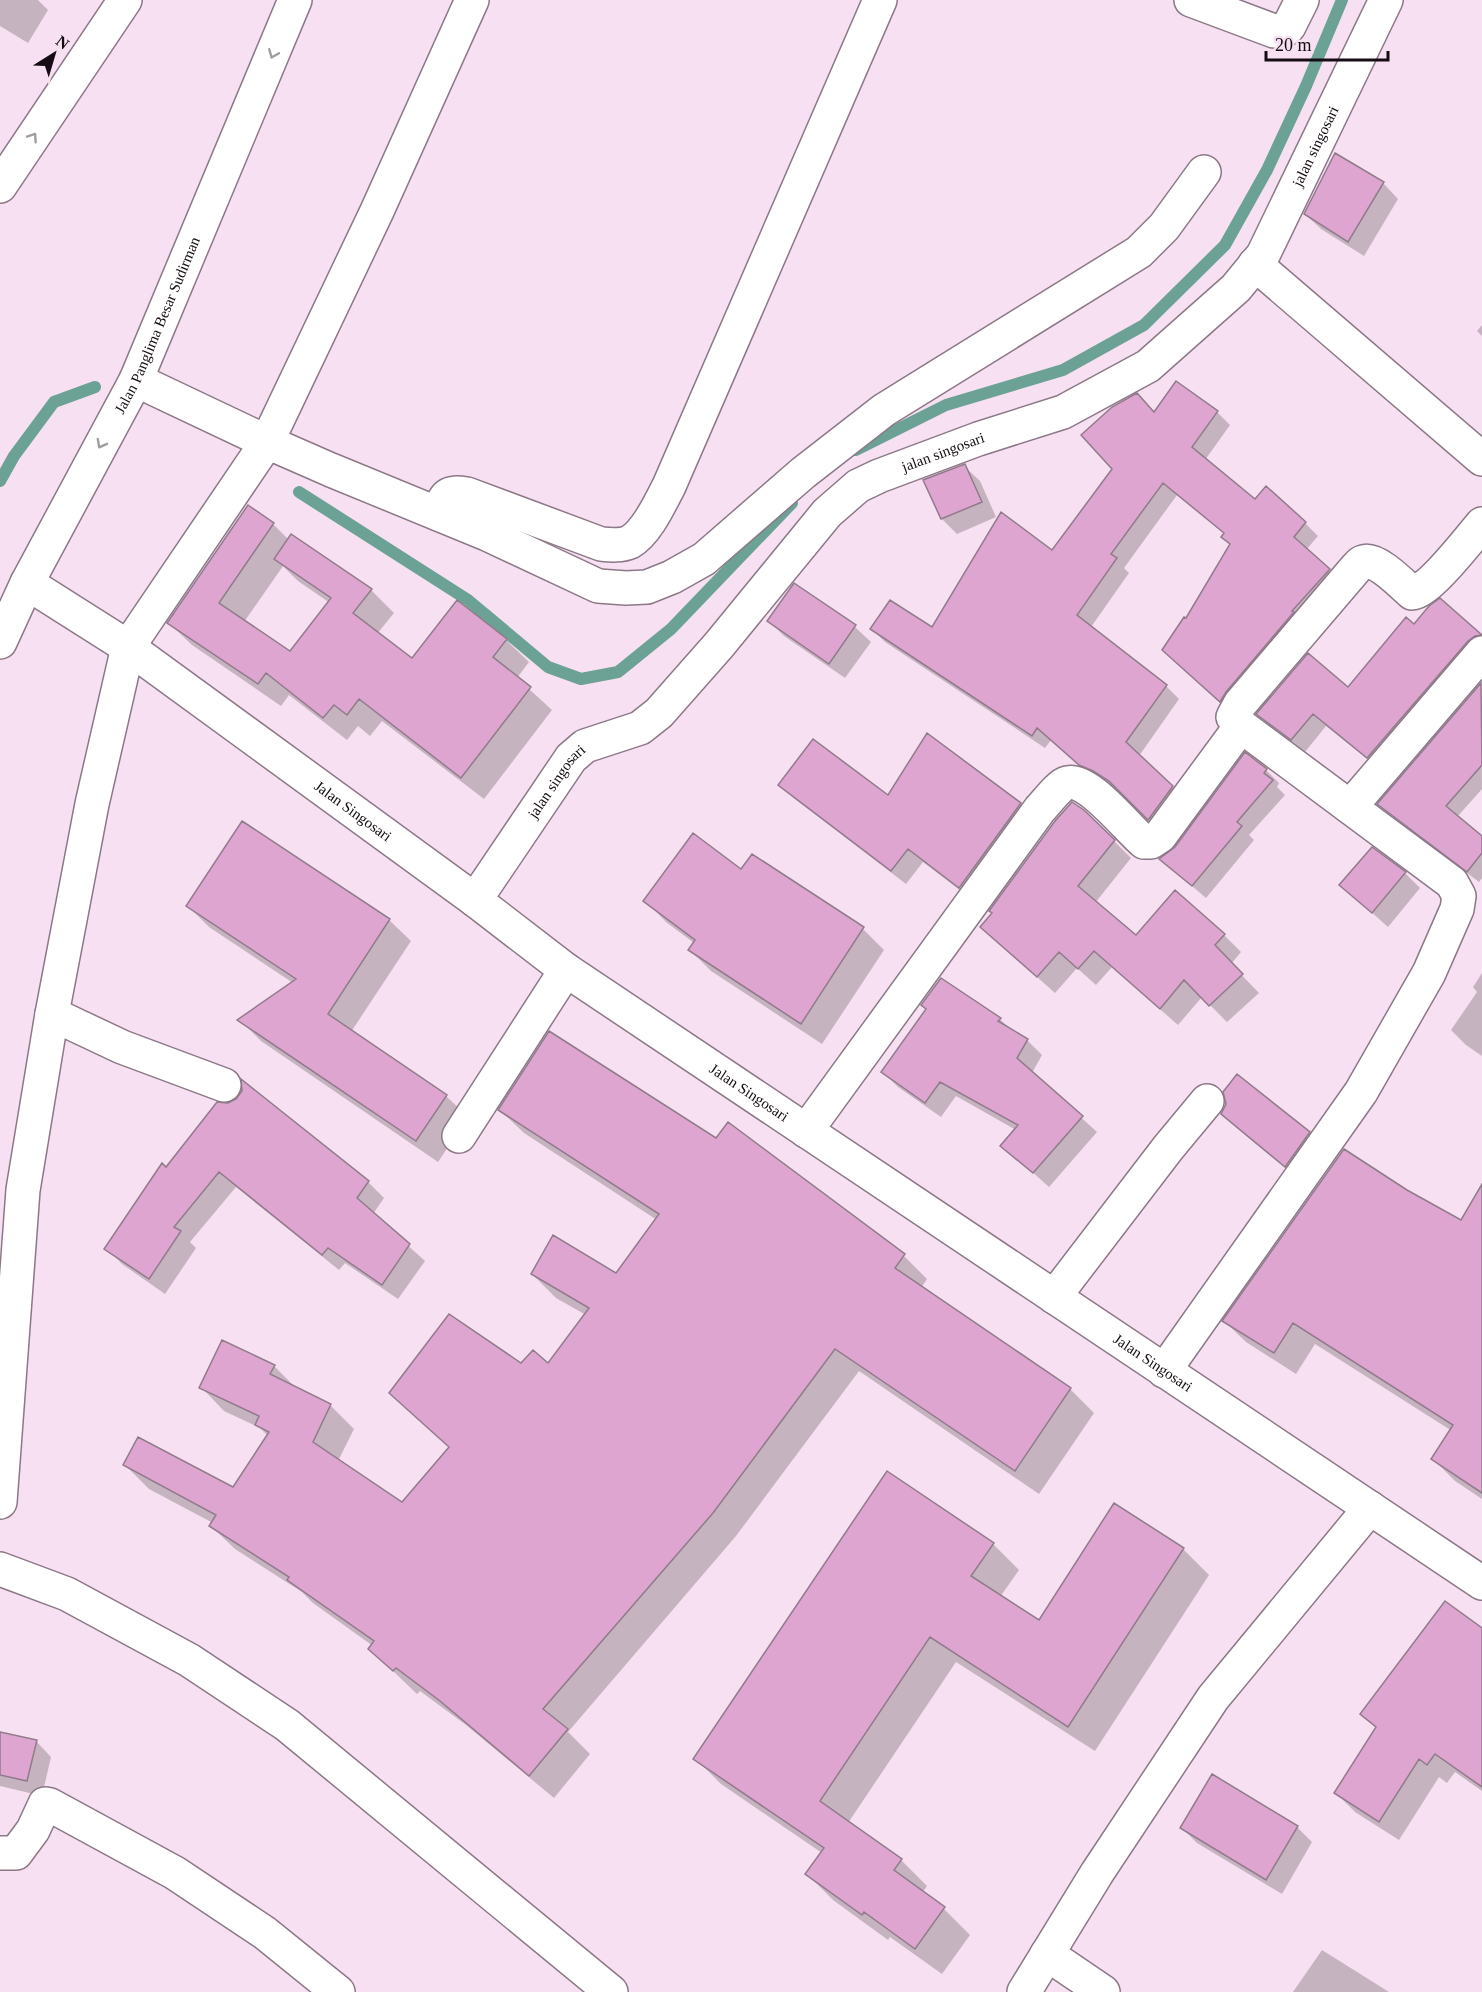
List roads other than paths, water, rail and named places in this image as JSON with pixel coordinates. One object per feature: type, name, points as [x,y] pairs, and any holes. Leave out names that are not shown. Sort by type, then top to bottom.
[{"type":"street","points":[[0,186],[125,0]]},
{"type":"street","name":"Jalan Panglima Besar Sudirman","points":[[0,642],[27,583],[136,380],[295,0]]},
{"type":"street","points":[[0,1502],[23,1190],[52,1014],[92,804],[128,647],[267,442],[377,211],[472,0]]},
{"type":"street","points":[[439,514],[443,500],[448,494],[455,492],[467,494],[601,544],[618,545],[629,542],[637,536],[657,510],[669,486],[880,0]]},
{"type":"street","points":[[1191,0],[1274,31],[1282,31],[1289,26],[1302,0]]},
{"type":"street","name":"jalan singosari","points":[[475,900],[571,758],[585,746],[640,728],[659,713],[719,645],[827,513],[858,486],[978,439],[1063,412],[1148,366],[1236,288],[1263,255],[1386,0]]},
{"type":"street","points":[[136,380],[267,442],[487,534],[598,586],[647,587],[704,559],[803,473],[884,410],[1139,252],[1164,227],[1204,172]]},
{"type":"street","points":[[1256,264],[1482,459]]},
{"type":"street","points":[[1164,1371],[1361,1092],[1429,973],[1457,909],[1459,896],[1452,883],[1241,726],[1233,717],[1240,704],[1363,562],[1370,561],[1380,566],[1412,593],[1417,593],[1428,585],[1482,524]]},
{"type":"street","name":"Jalan Singosari","points":[[27,583],[128,647],[475,900],[566,970],[1482,1583]]},
{"type":"street","points":[[1350,807],[1482,653]]},
{"type":"street","points":[[806,1131],[1040,810],[1062,786],[1073,782],[1089,789],[1138,837],[1144,842],[1151,842],[1160,836],[1174,820],[1241,726]]},
{"type":"street","points":[[459,1136],[566,970]]},
{"type":"street","points":[[52,1014],[122,1047],[224,1085]]},
{"type":"street","points":[[1054,1297],[1168,1148],[1207,1101]]},
{"type":"street","points":[[1024,1992],[1097,1873],[1214,1698],[1370,1508]]},
{"type":"street","points":[[0,1569],[67,1594],[179,1654],[287,1725],[611,1992]]},
{"type":"street","points":[[0,1853],[16,1853],[33,1830],[45,1804],[50,1805],[175,1874],[265,1933],[338,1992]]},
{"type":"street","points":[[1047,1954],[1103,1992]]},
{"type":"waterway","points":[[856,450],[946,405],[1063,370],[1144,325],[1225,245],[1267,170],[1342,0]]},
{"type":"waterway","points":[[0,481],[14,456],[54,402],[95,387]]},
{"type":"waterway","points":[[299,492],[468,600],[548,667],[581,679],[618,672],[671,629],[792,503]]}]
